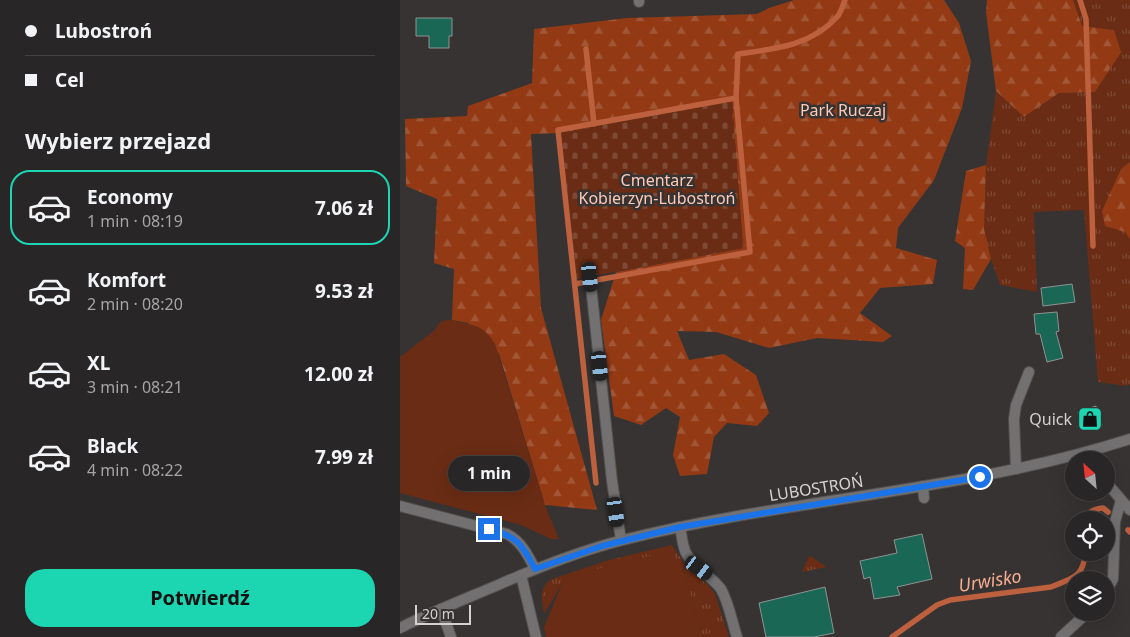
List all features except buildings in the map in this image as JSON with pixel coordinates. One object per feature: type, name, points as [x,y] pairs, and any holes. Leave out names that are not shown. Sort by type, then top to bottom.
[{"type":"street","points":[[590,277],[612,481],[621,540]]},
{"type":"street","points":[[1016,469],[1014,419],[1016,405],[1029,372]]},
{"type":"street","name":"LUBOSTROŃ","points":[[1101,451],[1130,439]]},
{"type":"street","name":"LUBOSTROŃ","points":[[400,628],[535,569],[621,540],[680,527],[1065,461]]},
{"type":"street","points":[[923,486],[924,498]]},
{"type":"street","points":[[1115,493],[1130,510]]},
{"type":"street","points":[[1113,571],[1115,522],[1121,500]]},
{"type":"street","points":[[400,506],[512,536],[523,548],[535,569]]},
{"type":"street","points":[[680,527],[684,548],[689,557],[695,565],[711,578],[723,594],[737,637]]},
{"type":"street","points":[[521,575],[536,637]]},
{"type":"street","points":[[441,609],[452,637]]},
{"type":"street","points":[[1061,637],[1078,621]]},
{"type":"green space","name":"Park Ruczaj","points":[[794,0],[944,0],[959,23],[971,61],[962,108],[934,180],[898,228],[896,248],[937,260],[933,284],[880,288],[860,313],[892,336],[883,342],[817,338],[769,348],[716,332],[677,331],[689,360],[724,354],[756,375],[769,413],[757,426],[727,423],[714,437],[707,474],[680,476],[673,455],[680,417],[666,408],[641,425],[614,416],[601,320],[616,272],[743,248],[732,101],[561,133],[531,134],[541,308],[597,510],[545,505],[499,354],[468,323],[452,320],[454,269],[434,263],[437,199],[406,186],[405,119],[467,116],[468,106],[532,83],[534,29],[627,18],[757,14]]},
{"type":"green space","points":[[987,0],[1073,0],[1082,26],[1114,30],[1121,52],[1095,92],[1059,93],[1024,117],[996,91],[986,12]]},
{"type":"green space","points":[[1073,0],[1130,0],[1130,162],[1121,169],[1105,226],[1125,232],[1130,239],[1130,384],[1127,386],[1098,382],[1084,210],[1034,212],[1037,292],[1000,285],[991,259],[984,229],[986,165],[996,91],[1024,117],[1059,93],[1095,92],[1120,52],[1114,30],[1082,27]]},
{"type":"green space","name":"Cmentarz Kobierzyn-Lubostroń","points":[[732,101],[743,248],[577,279],[561,133]]},
{"type":"green space","points":[[1130,162],[1130,239],[1125,232],[1105,226],[1102,211],[1121,169]]},
{"type":"green space","points":[[986,165],[984,229],[991,259],[973,290],[963,289],[965,248],[955,241],[966,171]]},
{"type":"green space","points":[[452,320],[476,326],[486,332],[495,344],[545,505],[559,539],[551,539],[521,525],[400,493],[400,357],[435,330],[441,322]]},
{"type":"green space","points":[[672,545],[686,566],[709,586],[715,594],[729,637],[703,637],[683,568],[566,577],[544,614],[542,594],[545,586],[552,579],[609,560]]},
{"type":"green space","points":[[670,551],[683,568],[703,637],[546,637],[544,627],[565,577]]},
{"type":"green space","points":[[810,556],[827,567],[802,572]]},
{"type":"waterway","points":[[575,284],[750,252],[736,98],[738,54],[778,48],[816,34],[837,17],[845,0]]},
{"type":"waterway","points":[[1080,0],[1086,19],[1093,246]]},
{"type":"waterway","points":[[586,49],[594,124]]},
{"type":"waterway","points":[[596,483],[558,130],[736,98]]},
{"type":"waterway","name":"Urwisko","points":[[1093,511],[1103,508],[1107,511]]},
{"type":"waterway","name":"Urwisko","points":[[892,637],[937,605],[950,600],[1051,587],[1076,576],[1084,561]]},
{"type":"place","name":"Quick","points":[[1090,419]]},
{"type":"route","points":[[489,529],[512,536],[523,548],[535,569],[621,540],[653,532],[980,477]]}]
